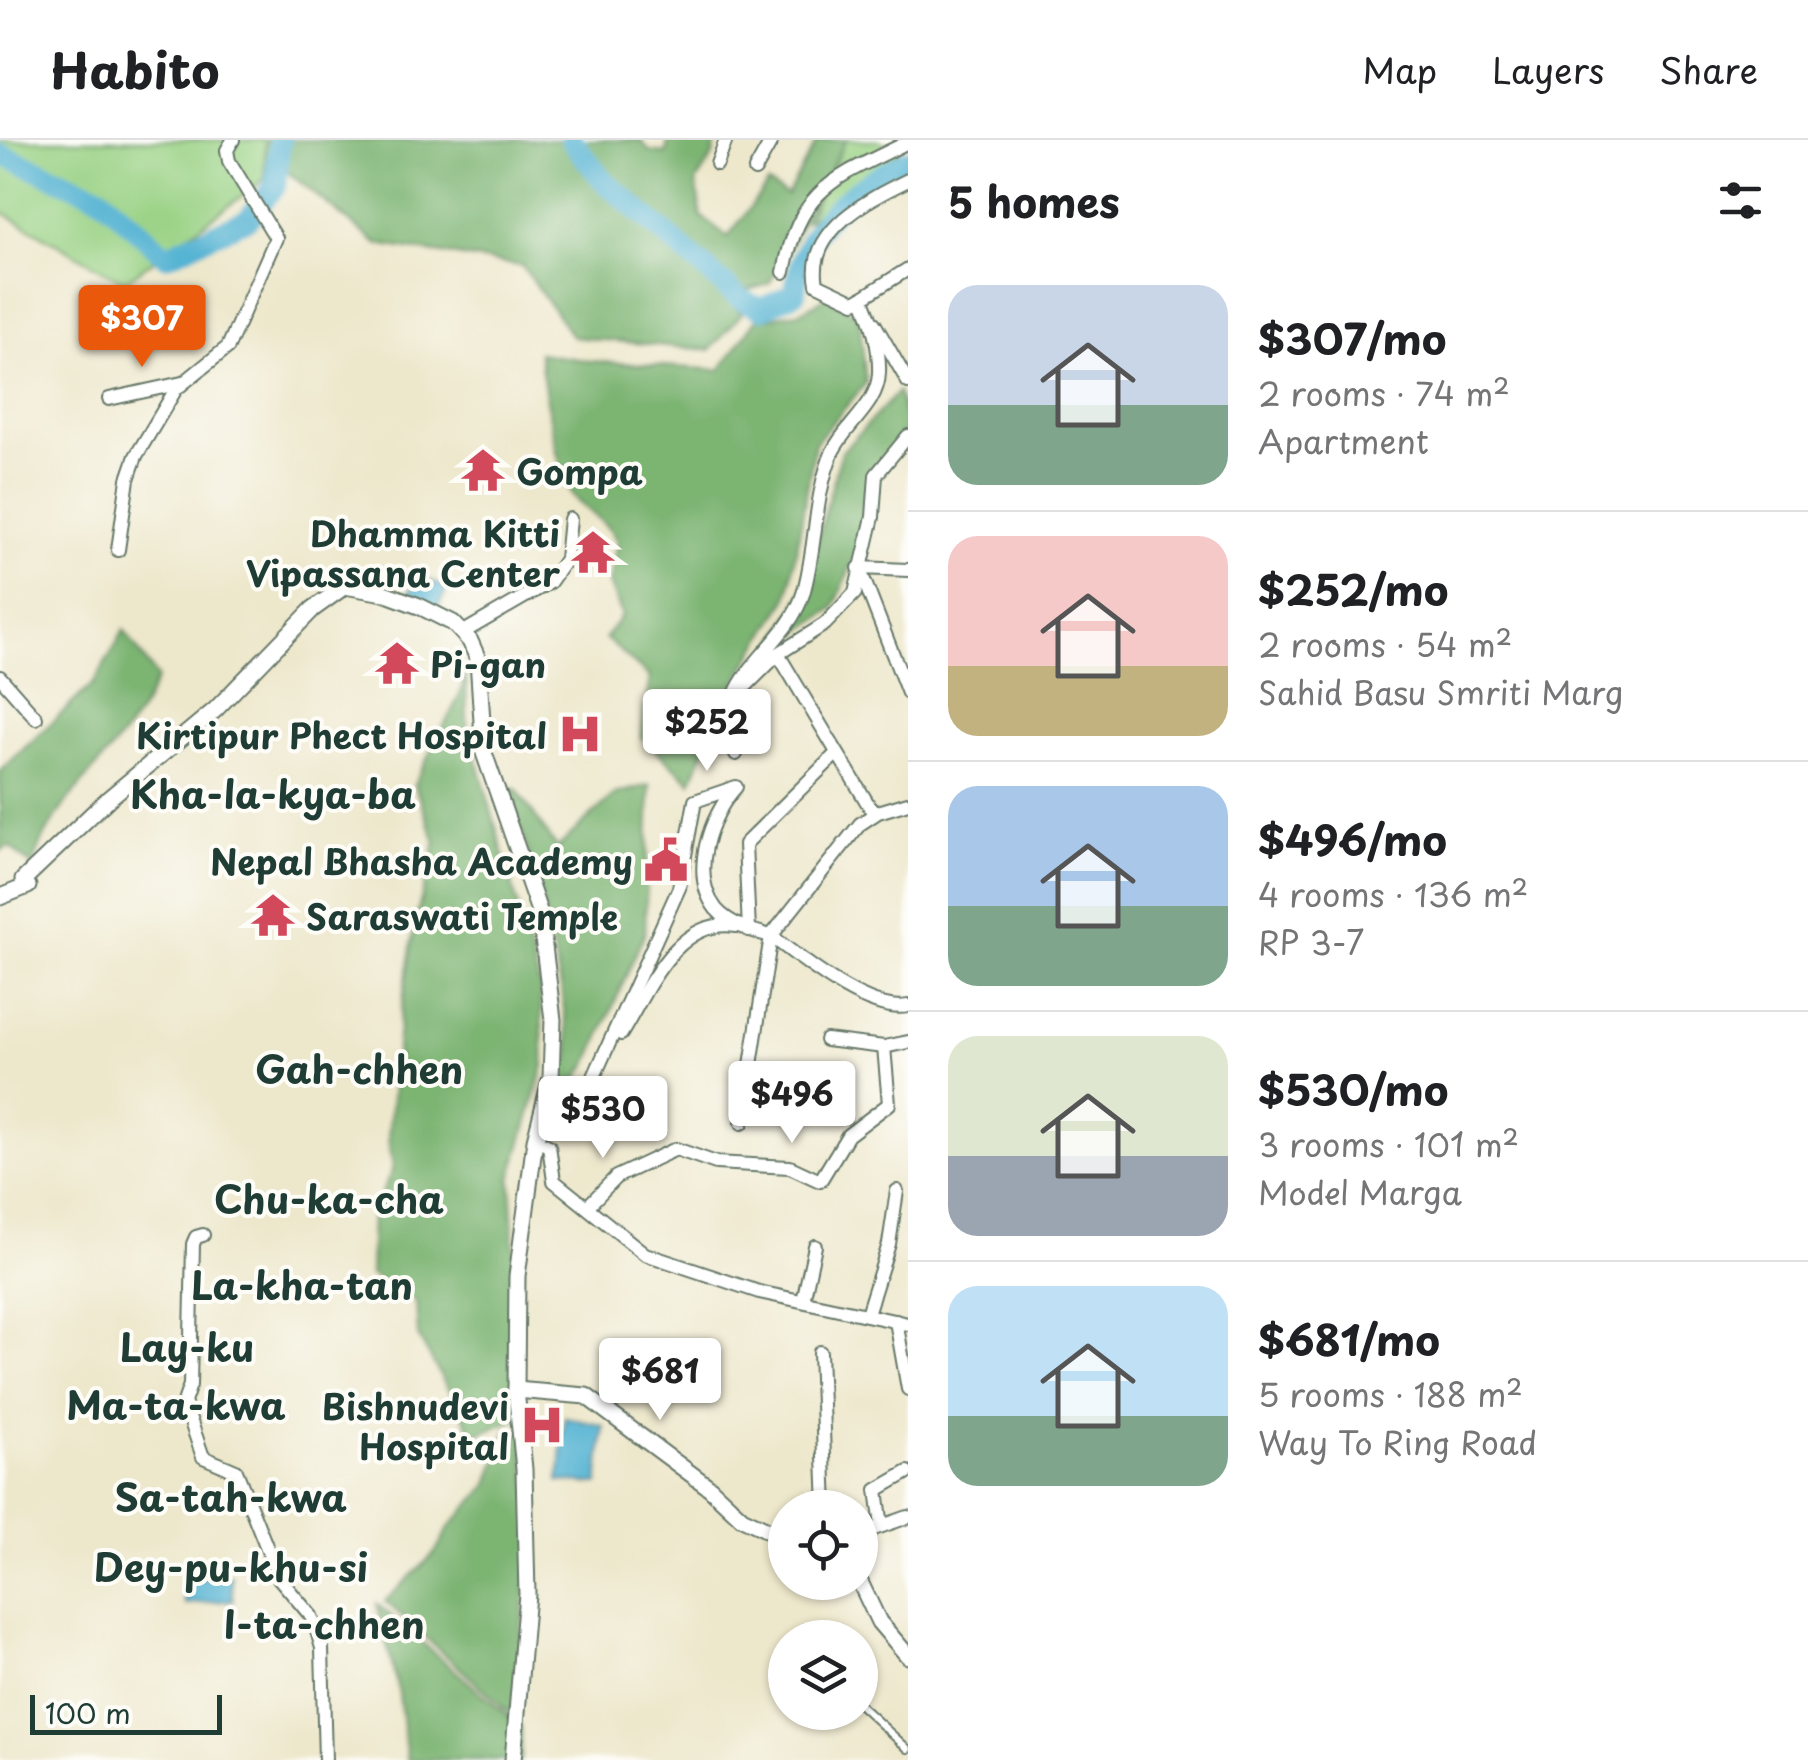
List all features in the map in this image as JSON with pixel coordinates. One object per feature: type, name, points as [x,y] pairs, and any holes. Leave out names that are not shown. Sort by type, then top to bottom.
[{"type":"street","points":[[118,550],[128,479],[136,456],[167,401],[228,347],[276,238],[229,161],[227,150],[233,140]]},
{"type":"street","points":[[717,164],[726,140]]},
{"type":"street","points":[[756,170],[772,140]]},
{"type":"street","points":[[784,272],[804,206],[819,190],[908,142]]},
{"type":"street","points":[[908,180],[850,211],[828,238],[817,263],[817,284],[856,302],[908,269]]},
{"type":"street","points":[[862,298],[908,382]]},
{"type":"street","points":[[739,695],[748,670],[803,596],[813,525],[834,451],[872,398],[880,374],[870,317]]},
{"type":"street","points":[[109,398],[184,382]]},
{"type":"street","points":[[736,754],[726,729],[732,703],[778,654],[845,607],[854,593],[873,517],[876,475],[908,436]]},
{"type":"street","points":[[462,633],[550,582],[566,560],[570,519]]},
{"type":"street","points":[[860,568],[908,570]]},
{"type":"street","points":[[860,568],[908,693]]},
{"type":"street","points":[[0,897],[28,886],[23,880],[108,800],[215,710],[313,609],[345,586],[384,593],[419,606],[462,633],[478,659],[484,753],[540,914],[553,1020],[550,1078],[535,1140],[517,1276],[516,1390],[524,1469],[527,1594],[513,1760]]},
{"type":"street","points":[[778,654],[874,814]]},
{"type":"street","points":[[0,677],[36,718]]},
{"type":"street","points":[[744,928],[745,844],[836,754]]},
{"type":"street","points":[[593,1079],[679,888],[695,800],[736,787],[711,822],[704,868],[715,908],[744,928]]},
{"type":"street","points":[[742,1122],[772,936],[852,833],[874,814],[908,803]]},
{"type":"street","points":[[535,1140],[552,1113],[593,1079],[682,942],[728,925],[772,936],[850,990],[885,1006],[908,1006]]},
{"type":"street","points":[[826,1040],[884,1046],[908,1042]]},
{"type":"street","points":[[587,1207],[616,1177],[676,1149],[716,1162],[790,1167],[820,1181],[848,1135],[889,1104],[884,1046]]},
{"type":"street","points":[[535,1140],[548,1146],[554,1180],[645,1254],[803,1301],[902,1323],[908,1390]]},
{"type":"street","points":[[867,1314],[889,1244],[897,1191]]},
{"type":"street","points":[[203,1235],[196,1236],[193,1244],[190,1385],[184,1402],[203,1457],[236,1471],[279,1578],[312,1616],[322,1648],[325,1760]]},
{"type":"street","points":[[803,1301],[815,1246]]},
{"type":"street","points":[[820,1352],[825,1490]]},
{"type":"street","points":[[516,1390],[586,1396],[710,1488],[742,1518],[768,1530]]},
{"type":"street","points":[[882,1526],[876,1492],[908,1472]]},
{"type":"street","points":[[878,1527],[908,1517]]},
{"type":"street","points":[[869,1600],[879,1622],[908,1656]]},
{"type":"lane","points":[[878,1722],[908,1749]]},
{"type":"green space","points":[[0,140],[268,140],[265,179],[124,282],[0,211]]},
{"type":"green space","points":[[265,140],[561,140],[604,191],[742,313],[710,350],[573,337],[522,266],[377,244],[280,166],[265,179]]},
{"type":"green space","points":[[574,140],[640,140],[650,151],[666,153],[668,140],[716,140],[713,156],[696,182],[701,216],[728,237],[768,184],[787,195],[818,140],[846,140],[769,284],[737,293],[601,175]]},
{"type":"green space","points":[[846,140],[878,140],[899,151],[806,222]]},
{"type":"green space","points":[[827,297],[859,315],[866,383],[815,443],[788,597],[728,694],[691,782],[641,737],[650,677],[605,638],[622,615],[609,583],[617,541],[568,487],[552,428],[539,353],[590,361],[720,370],[756,320],[799,312]]},
{"type":"green space","points":[[898,392],[908,427],[875,471],[863,536],[834,608],[769,652],[804,590],[841,453]]},
{"type":"green space","points":[[124,630],[157,678],[145,704],[57,815],[32,866],[9,846],[0,851],[0,771],[94,683]]},
{"type":"green space","points":[[466,671],[467,723],[540,986],[544,1066],[511,1179],[522,1417],[474,1435],[418,1336],[416,1301],[370,1275],[372,1216],[393,1168],[388,1138],[400,1018],[415,922],[436,842],[414,784],[460,695]]},
{"type":"green space","points":[[650,785],[645,932],[589,1062],[572,1086],[550,1104],[570,1053],[561,987],[540,891],[509,790],[516,789],[557,848],[615,794]]},
{"type":"green space","points":[[521,1430],[533,1517],[513,1716],[385,1601],[435,1553],[448,1529],[489,1484],[507,1431]]},
{"type":"green space","points":[[377,1604],[521,1727],[521,1760],[407,1760],[399,1694]]},
{"type":"water","points":[[422,576],[447,589],[437,609],[408,593]]},
{"type":"water","points":[[565,1417],[604,1426],[598,1484],[559,1481]]},
{"type":"water","points":[[231,1576],[233,1600],[185,1604],[183,1580]]},
{"type":"waterway","points":[[0,154],[101,197],[166,256],[248,219],[275,186],[280,140]]},
{"type":"waterway","points":[[571,140],[603,180],[739,298],[761,309],[795,293],[807,247],[832,212],[867,183],[908,160]]},
{"type":"place","name":"Gompa","points":[[483,470]]},
{"type":"place","name":"Dhamma Kitti Vipassana Center","points":[[593,552]]},
{"type":"place","name":"Pi-gan","points":[[397,663]]},
{"type":"place","name":"Kirtipur Phect Hospital","points":[[580,734]]},
{"type":"place","name":"Nepal Bhasha Academy","points":[[666,860]]},
{"type":"place","name":"Saraswati Temple","points":[[273,915]]},
{"type":"place","name":"Bishnudevi Hospital","points":[[542,1425]]},
{"type":"district","name":"Kha-la-kya-ba","points":[[273,793]]},
{"type":"district","name":"Gah-chhen","points":[[359,1068]]},
{"type":"district","name":"Chu-ka-cha","points":[[329,1198]]},
{"type":"district","name":"La-kha-tan","points":[[302,1284]]},
{"type":"district","name":"Lay-ku","points":[[187,1346]]},
{"type":"district","name":"Ma-ta-kwa","points":[[176,1404]]},
{"type":"district","name":"Sa-tah-kwa","points":[[231,1496]]},
{"type":"district","name":"Dey-pu-khu-si","points":[[231,1566]]},
{"type":"district","name":"I-ta-chhen","points":[[324,1623]]}]
